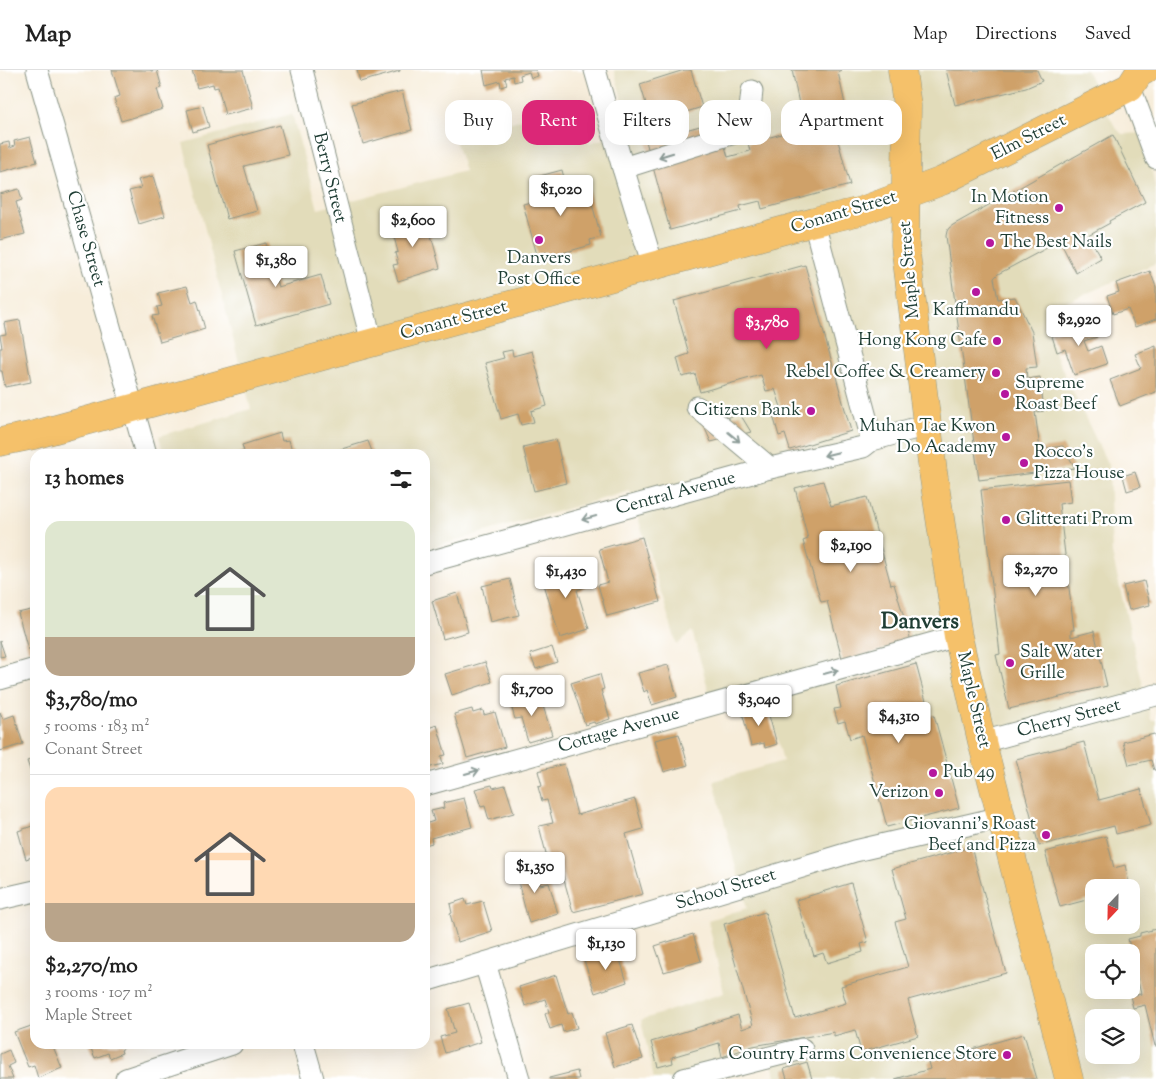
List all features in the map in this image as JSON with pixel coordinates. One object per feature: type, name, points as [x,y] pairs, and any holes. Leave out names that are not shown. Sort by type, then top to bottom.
[{"type":"main road","name":"Maple Street","points":[[902,70],[907,106],[905,245],[942,537],[958,636],[982,742],[1069,1079]]},
{"type":"main road","name":"Elm Street","points":[[906,194],[942,181],[1137,78]]},
{"type":"main road","name":"Conant Street","points":[[0,442],[133,408],[814,222],[861,211],[906,194]]},
{"type":"street","name":"Chase Street","points":[[37,70],[145,449]]},
{"type":"street","name":"Berry Street","points":[[302,70],[372,343]]},
{"type":"street","points":[[594,70],[653,266]]},
{"type":"street","points":[[1137,78],[1156,158]]},
{"type":"street","points":[[623,168],[734,133],[750,109],[752,91]]},
{"type":"street","points":[[814,222],[872,440]]},
{"type":"street","points":[[698,407],[770,468]]},
{"type":"street","name":"Central Avenue","points":[[430,562],[770,468],[863,447],[872,440],[927,425]]},
{"type":"street","name":"Cottage Avenue","points":[[430,784],[958,636]]},
{"type":"street","points":[[0,679],[30,670]]},
{"type":"street","name":"Cherry Street","points":[[982,742],[1156,695]]},
{"type":"street","name":"School Street","points":[[430,980],[855,851],[1002,817]]},
{"type":"street","points":[[0,899],[30,892]]},
{"type":"street","points":[[485,963],[519,1079]]},
{"type":"street","points":[[126,1079],[217,1049]]},
{"type":"street","points":[[304,1049],[313,1079]]},
{"type":"street","points":[[684,1079],[802,1049]]},
{"type":"shaded area","points":[[614,70],[1086,70],[1115,127],[1122,134],[1145,133],[1156,192],[1156,263],[1060,305],[1047,323],[1055,354],[1109,467],[1112,554],[1151,720],[1156,720],[1156,1079],[777,1079],[770,1058],[684,1079],[654,1079],[641,1020],[724,993],[708,920],[747,908],[714,781],[783,761],[768,703],[759,692],[709,699],[709,692],[692,631],[677,645],[630,491],[430,548],[430,449],[163,449],[159,436],[251,409],[183,143],[292,114],[318,209],[465,171],[457,145],[512,145],[512,122],[522,119],[522,145],[595,145],[595,141],[605,139],[605,145],[689,145],[689,100],[622,100]]},
{"type":"building","points":[[112,70],[157,70],[162,88],[157,89],[163,109],[121,121],[114,98],[120,96]]},
{"type":"building","points":[[192,70],[243,70],[253,108],[225,115],[218,87],[214,88],[213,84],[197,88]]},
{"type":"building","points":[[357,70],[400,70],[400,71],[360,82]]},
{"type":"building","points":[[483,70],[536,70],[538,76],[531,78],[529,72],[520,75],[521,80],[514,82],[513,76],[505,78],[507,85],[501,87],[500,81],[486,85]]},
{"type":"building","points":[[684,70],[691,70],[700,100],[699,108],[689,111],[689,100],[645,100],[640,84]]},
{"type":"building","points":[[792,70],[842,70],[838,72],[844,100],[798,100]]},
{"type":"building","points":[[946,70],[1037,70],[1042,81],[1026,88],[955,105]]},
{"type":"building","points":[[402,91],[412,130],[363,144],[352,104]]},
{"type":"building","points":[[203,106],[209,127],[193,132],[187,110]]},
{"type":"building","points":[[280,125],[288,155],[244,166],[257,211],[227,219],[207,145]]},
{"type":"building","points":[[699,126],[699,145],[725,145],[728,157],[750,151],[748,145],[771,145],[771,137],[781,134],[781,145],[839,145],[850,185],[762,209],[760,201],[740,206],[741,211],[670,230],[647,145],[689,145],[689,129]]},
{"type":"building","points":[[1113,135],[1145,202],[1109,221],[1110,223],[1088,235],[1101,258],[1076,273],[1060,241],[998,274],[994,278],[998,299],[1015,297],[1032,332],[1037,367],[1026,368],[1027,379],[1040,377],[1044,411],[1035,412],[1040,449],[1063,446],[1075,468],[979,480],[946,236],[947,231],[953,225]]},
{"type":"building","points":[[30,137],[37,162],[0,172],[0,144],[9,142],[10,148],[15,146],[14,141]]},
{"type":"building","points":[[562,170],[567,190],[587,185],[601,237],[590,240],[591,245],[548,257],[546,252],[537,255],[523,204],[542,199],[536,177]]},
{"type":"building","points":[[153,176],[165,216],[139,224],[129,191],[141,188],[138,180]]},
{"type":"building","points":[[19,189],[22,200],[16,202],[25,234],[0,240],[0,194]]},
{"type":"building","points":[[418,214],[422,230],[429,228],[440,268],[398,281],[393,265],[398,264],[395,253],[398,252],[390,222]]},
{"type":"building","points":[[266,243],[278,287],[321,275],[329,304],[256,325],[235,251]]},
{"type":"building","points":[[805,265],[851,431],[790,450],[785,434],[779,436],[772,412],[782,410],[775,389],[766,391],[761,375],[700,392],[695,374],[682,377],[677,358],[689,354],[674,301]]},
{"type":"building","points":[[1150,271],[1156,287],[1156,319],[1135,327],[1128,309],[1113,314],[1107,296],[1119,292],[1116,283]]},
{"type":"building","points":[[187,286],[192,302],[197,300],[205,329],[160,342],[152,316],[159,315],[157,307],[162,306],[158,293]]},
{"type":"building","points":[[1091,319],[1097,337],[1084,341],[1088,351],[1101,346],[1107,364],[1074,375],[1065,349],[1057,352],[1051,333]]},
{"type":"building","points":[[20,320],[31,382],[5,387],[2,371],[0,371],[0,348],[2,348],[0,335],[6,334],[4,323]]},
{"type":"building","points":[[1156,346],[1156,392],[1120,406],[1110,380],[1141,368],[1135,354]]},
{"type":"building","points":[[512,350],[513,356],[532,351],[547,406],[531,411],[534,422],[521,425],[518,414],[501,419],[485,363],[504,358],[502,352]]},
{"type":"building","points":[[740,414],[751,432],[711,442],[703,424]]},
{"type":"building","points":[[280,433],[282,441],[289,440],[292,449],[243,449],[242,445]]},
{"type":"building","points":[[556,439],[566,483],[534,491],[523,447]]},
{"type":"building","points":[[368,441],[371,449],[342,449]]},
{"type":"building","points":[[1135,472],[1140,487],[1127,491],[1123,476]]},
{"type":"building","points":[[1068,480],[1071,502],[1059,504],[1074,630],[1071,630],[1071,637],[1094,631],[1107,686],[1009,709],[996,655],[1000,654],[981,490]]},
{"type":"building","points":[[823,481],[831,506],[867,497],[891,585],[894,584],[911,641],[843,662],[827,601],[821,602],[803,541],[808,539],[795,488]]},
{"type":"building","points":[[642,537],[660,602],[607,616],[598,585],[608,582],[599,549]]},
{"type":"building","points":[[580,563],[587,586],[577,590],[589,629],[560,638],[541,574]]},
{"type":"building","points":[[510,579],[519,615],[490,622],[482,586]]},
{"type":"building","points":[[1144,581],[1150,605],[1129,610],[1123,586]]},
{"type":"building","points":[[457,593],[468,632],[443,639],[432,601]]},
{"type":"building","points":[[30,610],[30,649],[28,650],[18,613]]},
{"type":"building","points":[[0,641],[5,656],[0,657]]},
{"type":"building","points":[[552,647],[557,662],[536,669],[530,654]]},
{"type":"building","points":[[485,662],[492,682],[452,695],[445,674]]},
{"type":"building","points":[[916,664],[930,716],[934,715],[959,808],[887,827],[862,735],[850,739],[845,721],[838,723],[834,709],[841,708],[836,686]]},
{"type":"building","points":[[668,665],[677,697],[652,705],[647,690],[644,692],[638,673]]},
{"type":"building","points":[[600,674],[604,689],[601,690],[610,719],[585,725],[571,683]]},
{"type":"building","points":[[539,693],[552,735],[528,742],[521,718],[515,719],[510,702]]},
{"type":"building","points":[[766,705],[777,744],[765,748],[764,743],[751,746],[742,712]]},
{"type":"building","points":[[472,709],[473,713],[483,710],[484,715],[495,712],[505,747],[467,758],[454,714]]},
{"type":"building","points":[[0,712],[3,719],[14,715],[23,744],[0,751]]},
{"type":"building","points":[[437,725],[446,755],[441,756],[443,764],[430,767],[430,727]]},
{"type":"building","points":[[679,734],[688,765],[664,772],[655,740]]},
{"type":"building","points":[[1154,734],[1156,739],[1156,770],[1154,770],[1151,760],[1129,765],[1123,742]]},
{"type":"building","points":[[1084,742],[1099,800],[1141,789],[1151,825],[1116,834],[1114,826],[1039,846],[1016,759]]},
{"type":"building","points":[[564,764],[577,815],[635,799],[643,829],[626,834],[643,894],[573,912],[559,862],[549,865],[539,826],[553,823],[547,800],[542,801],[538,787],[542,786],[538,771]]},
{"type":"building","points":[[492,785],[493,788],[505,785],[514,813],[489,820],[485,806],[481,807],[475,789]]},
{"type":"building","points":[[464,798],[472,827],[431,838],[432,843],[430,844],[430,822],[434,821],[431,811],[444,808],[443,803]]},
{"type":"building","points":[[30,827],[30,858],[26,859],[18,831]]},
{"type":"building","points":[[1106,836],[1114,868],[1125,865],[1128,879],[1085,879],[1085,900],[1060,907],[1045,852]]},
{"type":"building","points":[[971,847],[1006,973],[908,1000],[918,1036],[861,1052],[855,1030],[834,1036],[834,1032],[753,1046],[722,1057],[719,1043],[672,1057],[673,1063],[658,1067],[651,1042],[738,1015],[742,1029],[753,1025],[724,924],[765,912],[795,1018],[846,1003],[841,986],[908,967],[895,922],[906,919],[892,869]]},
{"type":"building","points":[[533,862],[540,885],[549,883],[558,914],[529,923],[514,867]]},
{"type":"building","points":[[851,883],[868,942],[861,944],[863,952],[827,963],[823,953],[814,956],[796,900]]},
{"type":"building","points":[[465,899],[467,905],[483,901],[492,931],[458,942],[450,914],[452,913],[450,904]]},
{"type":"building","points":[[1156,929],[1156,1046],[1145,1005],[1133,1008],[1131,999],[1140,999],[1141,994],[1140,944],[1129,944],[1128,939],[1140,936],[1140,933]]},
{"type":"building","points":[[693,934],[701,961],[664,972],[655,946]]},
{"type":"building","points":[[617,950],[627,982],[595,993],[584,960]]},
{"type":"building","points":[[556,975],[568,1014],[572,1012],[577,1028],[563,1032],[561,1025],[550,1029],[545,1014],[549,1012],[545,999],[525,1006],[519,987]]},
{"type":"building","points":[[469,1003],[481,1042],[445,1053],[440,1037],[455,1033],[448,1009]]},
{"type":"building","points":[[632,1025],[643,1059],[615,1067],[605,1033]]},
{"type":"building","points":[[30,1026],[30,1049],[54,1049],[62,1068],[38,1078],[34,1065],[28,1067],[14,1032]]},
{"type":"building","points":[[1024,1034],[1037,1079],[895,1079],[930,1069],[928,1062]]},
{"type":"building","points":[[91,1049],[122,1049],[122,1053],[110,1058],[108,1053],[95,1058]]},
{"type":"building","points":[[9,1050],[14,1063],[8,1066],[13,1079],[0,1079],[0,1054]]},
{"type":"building","points":[[807,1062],[812,1079],[787,1079],[784,1069]]},
{"type":"building","points":[[577,1071],[579,1079],[549,1079],[549,1078]]},
{"type":"place","name":"In Motion Fitness","points":[[1059,208]]},
{"type":"place","name":"Danvers Post Office","points":[[539,240]]},
{"type":"place","name":"The Best Nails","points":[[990,243]]},
{"type":"place","name":"Kaffmandu","points":[[976,292]]},
{"type":"place","name":"Hong Kong Cafe","points":[[997,341]]},
{"type":"place","name":"Rebel Coffee & Creamery","points":[[996,373]]},
{"type":"place","name":"Supreme Roast Beef","points":[[1005,394]]},
{"type":"place","name":"Citizens Bank","points":[[811,411]]},
{"type":"place","name":"Muhan Tae Kwon Do Academy","points":[[1006,437]]},
{"type":"place","name":"Rocco's Pizza House","points":[[1024,463]]},
{"type":"place","name":"Glitterati Prom","points":[[1006,520]]},
{"type":"place","name":"Salt Water Grille","points":[[1010,663]]},
{"type":"place","name":"Pub 49","points":[[933,773]]},
{"type":"place","name":"Verizon","points":[[939,793]]},
{"type":"place","name":"Giovanni’s Roast Beef and Pizza","points":[[1046,835]]},
{"type":"place","name":"Country Farms Convenience Store","points":[[1007,1055]]},
{"type":"district","name":"Danvers","points":[[920,623]]}]
